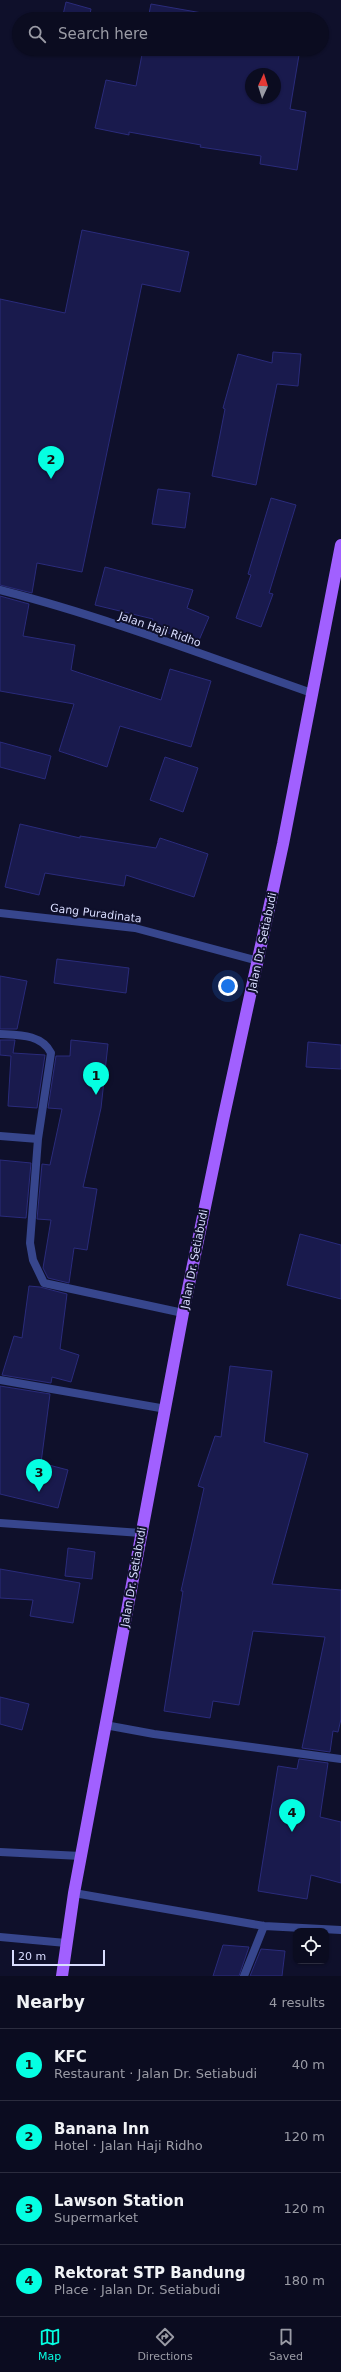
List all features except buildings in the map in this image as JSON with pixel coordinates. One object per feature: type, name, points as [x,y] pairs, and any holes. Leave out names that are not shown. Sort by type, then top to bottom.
[{"type":"main road","name":"Jalan Dr. Setiabudi","points":[[62,1976],[74,1893],[141,1533],[223,1120],[258,961],[341,545]]},
{"type":"street","name":"Jalan Haji Ridho","points":[[0,590],[34,599],[144,634],[312,693]]},
{"type":"street","name":"Gang Puradinata","points":[[0,913],[135,928],[258,961]]},
{"type":"street","points":[[0,1034],[36,1039],[47,1045],[50,1053],[38,1139],[30,1243],[33,1260],[44,1283],[184,1313]]},
{"type":"street","points":[[0,1136],[38,1139]]},
{"type":"street","points":[[0,1380],[166,1409]]},
{"type":"street","points":[[0,1523],[141,1533]]},
{"type":"street","points":[[105,1725],[154,1734],[341,1759]]},
{"type":"street","points":[[0,1852],[81,1856]]},
{"type":"street","points":[[74,1893],[264,1926],[341,1930]]},
{"type":"street","points":[[244,1976],[264,1926]]},
{"type":"street","points":[[0,1938],[66,1943]]},
{"type":"place","name":"Banana Inn","points":[[51,479]]},
{"type":"place","name":"KFC","points":[[96,1095]]},
{"type":"place","name":"Lawson Station","points":[[39,1492]]},
{"type":"place","name":"Rektorat STP Bandung","points":[[292,1832]]}]
